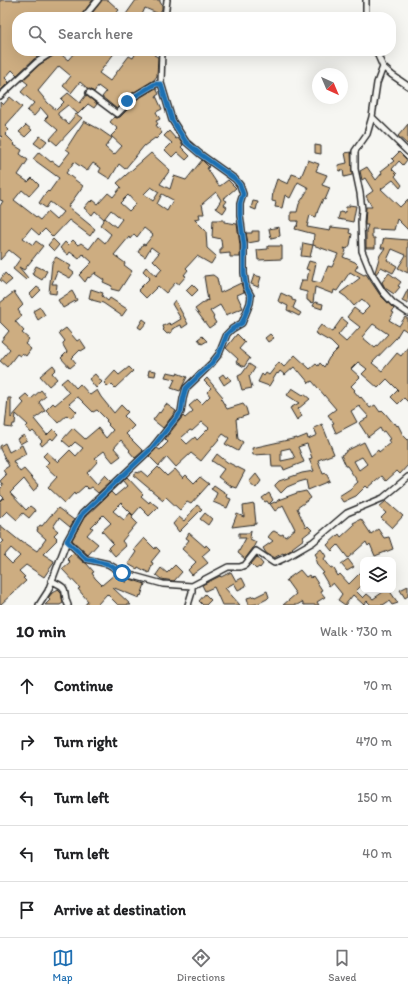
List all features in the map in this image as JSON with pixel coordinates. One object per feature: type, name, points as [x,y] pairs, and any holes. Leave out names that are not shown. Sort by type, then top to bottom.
[{"type":"street","points":[[88,12],[98,0]]},
{"type":"street","points":[[166,12],[167,0]]},
{"type":"street","points":[[366,0],[366,12]]},
{"type":"street","points":[[0,96],[37,62],[46,56]]},
{"type":"street","points":[[39,605],[48,591],[67,541],[82,514],[152,448],[181,412],[186,388],[211,364],[219,354],[227,334],[242,323],[250,303],[251,296],[246,287],[244,273],[244,245],[240,215],[240,204],[243,194],[240,185],[235,179],[186,142],[172,120],[161,84],[162,56]]},
{"type":"street","points":[[378,56],[383,67],[408,86]]},
{"type":"street","points":[[383,67],[377,83],[372,117],[367,134],[355,151],[354,160],[362,209],[362,251],[375,280],[383,292],[393,303],[408,313]]},
{"type":"street","points":[[89,93],[117,114],[126,105],[128,100],[155,84],[161,84]]},
{"type":"street","points":[[372,117],[408,152]]},
{"type":"street","points":[[67,541],[86,559],[108,564],[122,573],[163,584],[192,586],[228,567],[240,567],[245,565],[256,551],[274,563],[287,557],[313,542],[347,513],[383,498],[408,477]]},
{"type":"street","points":[[51,581],[61,585],[65,591],[66,602],[68,605]]},
{"type":"street","points":[[188,605],[192,592],[192,586]]},
{"type":"building","points":[[0,0],[93,0],[84,12],[12,12],[12,56],[39,56],[17,75],[12,70],[5,78],[9,82],[0,91]]},
{"type":"building","points":[[102,0],[108,0],[119,10],[117,12],[93,12]]},
{"type":"building","points":[[136,0],[160,0],[162,5],[160,12],[154,12],[145,8],[143,12],[128,12]]},
{"type":"building","points":[[53,56],[63,56],[68,60],[72,56],[112,56],[99,73],[110,81],[129,56],[133,58],[134,56],[156,56],[158,57],[157,76],[154,80],[126,97],[117,109],[102,97],[106,92],[98,86],[94,92],[90,89],[87,90],[87,88],[80,82],[71,93],[63,86],[71,76],[59,66],[38,91],[48,103],[56,110],[64,102],[61,99],[68,93],[80,103],[86,95],[97,104],[94,108],[88,104],[78,114],[68,105],[58,113],[58,115],[68,124],[76,114],[82,118],[57,145],[50,139],[58,130],[45,119],[48,116],[41,108],[34,116],[27,111],[34,103],[21,92],[28,84],[23,80],[39,65]]},
{"type":"building","points":[[156,88],[159,94],[156,96],[162,109],[156,112],[160,119],[156,121],[158,124],[156,125],[162,133],[156,139],[155,138],[144,146],[125,169],[119,164],[110,179],[99,172],[101,168],[93,163],[87,171],[74,162],[66,173],[83,186],[68,207],[95,229],[90,236],[69,220],[53,237],[45,229],[39,235],[31,228],[23,238],[33,245],[36,241],[43,246],[24,270],[19,267],[28,278],[26,280],[13,269],[20,259],[9,250],[0,260],[0,206],[3,201],[0,200],[0,139],[2,137],[0,135],[0,102],[3,105],[10,97],[22,107],[5,126],[9,130],[5,134],[15,144],[14,145],[22,150],[20,154],[28,160],[18,175],[28,182],[32,178],[39,185],[29,196],[22,190],[14,200],[40,220],[47,212],[56,220],[63,212],[50,202],[46,208],[39,203],[59,178],[33,159],[39,152],[51,162],[52,161],[59,166],[70,152],[66,149],[84,121],[112,138],[105,147],[114,155],[122,146],[111,136],[118,129],[110,122],[114,117],[120,117],[130,107],[131,103]]},
{"type":"building","points":[[408,124],[408,145],[398,136]]},
{"type":"building","points":[[26,125],[32,130],[25,137],[19,132]]},
{"type":"building","points":[[169,131],[176,139],[178,138],[183,145],[181,147],[190,156],[186,160],[177,152],[172,157],[165,150],[172,143],[164,136]]},
{"type":"building","points":[[40,136],[47,141],[41,148],[34,143]]},
{"type":"building","points":[[315,145],[321,146],[321,154],[315,153]]},
{"type":"building","points":[[351,152],[352,175],[344,177],[343,170],[339,171],[338,165],[347,163],[345,153]]},
{"type":"building","points":[[399,152],[407,160],[403,165],[399,161],[392,169],[397,174],[395,176],[402,185],[400,188],[393,180],[381,189],[400,207],[408,199],[408,230],[397,219],[394,230],[372,229],[372,238],[375,238],[375,248],[366,248],[366,231],[368,225],[365,225],[366,207],[372,207],[366,196],[373,191],[365,178],[362,180],[360,171],[367,167],[376,180],[382,173],[381,171],[394,161],[392,159]]},
{"type":"building","points":[[151,153],[170,170],[160,184],[170,189],[174,176],[186,180],[202,160],[209,167],[207,168],[218,185],[220,186],[228,180],[236,188],[223,199],[227,201],[224,205],[227,207],[223,213],[216,208],[221,200],[216,192],[202,204],[204,214],[199,214],[200,218],[194,219],[206,231],[207,248],[216,256],[211,264],[197,256],[186,268],[188,270],[184,275],[186,276],[179,284],[176,282],[166,293],[158,286],[146,298],[138,290],[150,278],[143,271],[146,267],[156,276],[162,269],[153,260],[159,253],[151,247],[145,257],[138,252],[143,244],[145,245],[153,235],[144,228],[137,237],[134,234],[130,239],[129,237],[114,255],[125,263],[124,265],[132,271],[119,291],[111,289],[112,286],[103,282],[104,280],[95,274],[96,272],[89,278],[88,277],[85,282],[79,275],[92,262],[83,254],[79,259],[70,252],[68,255],[60,248],[65,242],[68,245],[73,240],[78,245],[81,243],[89,249],[98,237],[105,243],[111,234],[100,225],[105,218],[116,227],[122,219],[111,210],[104,219],[95,211],[92,215],[84,208],[90,201],[91,202],[93,200],[98,204],[108,193],[113,197],[121,187],[117,183]],"holes":[[[151,187],[159,192],[153,201],[144,194]],[[162,194],[173,200],[167,211],[157,204]],[[128,195],[136,204],[129,211],[120,203]]]},
{"type":"building","points":[[308,160],[319,164],[316,171],[327,175],[322,185],[330,188],[325,200],[323,199],[316,217],[310,215],[307,227],[330,231],[331,227],[350,229],[349,233],[352,234],[350,245],[347,249],[344,248],[346,251],[343,257],[355,262],[358,265],[355,270],[364,275],[366,274],[380,295],[394,309],[392,312],[394,313],[389,320],[399,326],[405,317],[408,319],[408,332],[402,328],[396,338],[372,363],[382,371],[397,353],[401,356],[408,347],[408,402],[404,398],[398,404],[391,397],[398,390],[387,379],[378,388],[362,374],[367,369],[358,362],[351,369],[360,377],[351,386],[370,408],[375,405],[380,412],[382,410],[394,424],[395,423],[397,426],[398,425],[403,435],[408,440],[408,465],[400,474],[397,471],[386,481],[382,476],[368,488],[366,486],[356,496],[343,502],[339,496],[358,482],[346,466],[341,455],[364,442],[371,456],[378,450],[379,452],[390,443],[388,440],[390,439],[384,431],[382,432],[380,428],[368,437],[359,423],[369,417],[359,406],[351,411],[357,422],[336,433],[332,424],[334,423],[328,415],[336,409],[312,381],[309,383],[294,367],[285,375],[280,371],[278,374],[277,373],[269,386],[258,382],[262,374],[264,376],[266,373],[269,375],[279,362],[284,367],[295,355],[310,369],[316,364],[318,366],[320,363],[324,367],[329,358],[338,349],[331,342],[315,333],[321,325],[332,332],[342,318],[348,323],[338,335],[346,342],[360,327],[347,317],[354,308],[362,314],[369,307],[362,299],[354,306],[340,293],[360,278],[350,272],[337,291],[334,290],[333,294],[315,287],[313,303],[307,300],[307,292],[299,290],[302,280],[307,280],[309,270],[306,269],[309,261],[316,263],[312,281],[321,283],[328,266],[332,267],[338,254],[313,245],[314,234],[295,229],[298,221],[291,221],[291,212],[297,212],[299,204],[309,188],[298,182],[290,198],[285,195],[282,208],[275,207],[276,202],[272,201],[273,191],[277,179],[288,184],[292,174],[301,177]],"holes":[[[373,324],[388,334],[375,348],[362,337]],[[362,457],[367,464],[359,470],[354,461]]]},
{"type":"building","points":[[253,201],[258,202],[256,210],[251,208]]},
{"type":"building","points":[[349,205],[356,206],[353,222],[338,219],[340,212],[345,213],[346,207],[349,207]]},
{"type":"building","points":[[213,220],[224,220],[224,222],[237,224],[240,257],[230,257],[230,253],[220,254],[220,249],[222,249],[221,239],[212,237]]},
{"type":"building","points":[[279,227],[280,236],[271,238],[269,229]]},
{"type":"building","points":[[252,231],[259,231],[259,241],[248,243],[246,233],[252,233]]},
{"type":"building","points":[[384,238],[408,240],[408,273],[398,268],[406,255],[392,249],[387,260],[397,266],[393,273],[381,267],[376,274],[375,272],[380,255],[385,248],[381,248]]},
{"type":"building","points":[[53,239],[59,245],[54,251],[48,245]]},
{"type":"building","points":[[303,243],[313,245],[310,257],[301,256]]},
{"type":"building","points":[[268,246],[282,246],[282,259],[258,260],[257,250],[268,249]]},
{"type":"building","points":[[56,257],[71,266],[69,269],[74,273],[70,278],[57,271],[52,284],[57,284],[56,294],[49,293],[52,263]]},
{"type":"building","points":[[36,266],[47,271],[42,280],[32,274]]},
{"type":"building","points":[[5,273],[12,280],[6,285],[0,280]]},
{"type":"building","points":[[389,273],[401,282],[398,286],[400,287],[394,294],[385,288],[382,282]]},
{"type":"building","points":[[213,275],[217,278],[220,293],[241,283],[244,292],[237,295],[243,308],[226,315],[220,305],[210,311],[216,323],[209,328],[195,309],[207,300],[208,301],[204,276]]},
{"type":"building","points":[[254,275],[261,277],[258,287],[251,284]]},
{"type":"building","points":[[192,284],[198,290],[192,296],[186,290]]},
{"type":"building","points":[[37,287],[41,290],[33,298],[30,294]]},
{"type":"building","points":[[91,289],[103,293],[102,296],[108,301],[110,298],[127,309],[122,316],[103,303],[92,300],[89,298]]},
{"type":"building","points":[[408,289],[408,304],[402,301]]},
{"type":"building","points":[[72,291],[77,300],[63,308],[58,300]]},
{"type":"building","points":[[14,292],[23,305],[18,310],[22,316],[15,321],[24,331],[22,333],[29,339],[25,344],[31,349],[26,356],[22,353],[20,356],[17,354],[7,367],[0,361],[10,349],[1,341],[9,331],[0,322],[0,303]]},
{"type":"building","points":[[281,293],[296,301],[293,308],[301,313],[299,316],[287,310],[288,306],[278,301]]},
{"type":"building","points":[[175,300],[188,324],[182,328],[181,325],[172,329],[172,332],[167,334],[163,330],[163,326],[169,323],[171,325],[181,319],[172,304]]},
{"type":"building","points":[[315,302],[323,304],[322,309],[313,306]]},
{"type":"building","points":[[40,307],[45,315],[38,320],[33,311]]},
{"type":"building","points":[[143,319],[147,322],[141,329],[138,327]]},
{"type":"building","points":[[66,328],[77,341],[80,339],[86,348],[81,351],[80,350],[72,358],[76,363],[70,368],[61,358],[67,352],[63,345],[65,341],[59,333]]},
{"type":"building","points":[[237,334],[245,342],[239,349],[250,358],[244,367],[236,362],[238,359],[226,348]]},
{"type":"building","points":[[270,334],[274,338],[268,342],[265,338]]},
{"type":"building","points":[[202,336],[207,341],[202,344],[198,339]]},
{"type":"building","points":[[249,364],[255,368],[249,376],[252,388],[242,390],[238,376],[242,374]]},
{"type":"building","points":[[53,365],[56,369],[52,373],[57,379],[49,386],[40,376]]},
{"type":"building","points":[[129,367],[133,371],[115,388],[111,384],[108,387],[104,383],[115,371],[119,375]]},
{"type":"building","points":[[149,370],[156,371],[155,376],[148,375]]},
{"type":"building","points":[[167,372],[177,373],[187,377],[180,391],[171,388],[175,379],[165,377]]},
{"type":"building","points":[[95,374],[102,382],[96,388],[89,379]]},
{"type":"building","points":[[223,374],[226,378],[228,376],[231,380],[224,385],[219,377]]},
{"type":"building","points":[[67,378],[76,388],[80,384],[90,395],[97,390],[114,413],[121,405],[128,412],[124,416],[134,426],[126,434],[143,451],[135,458],[121,440],[114,448],[121,456],[113,462],[104,451],[95,458],[98,461],[87,473],[97,484],[105,475],[111,481],[98,493],[91,487],[88,489],[85,486],[75,495],[74,493],[65,503],[48,487],[57,477],[45,466],[49,462],[43,456],[47,452],[58,462],[70,450],[76,456],[83,448],[75,442],[70,447],[62,440],[73,428],[85,439],[98,428],[106,438],[113,430],[108,425],[107,420],[97,410],[93,412],[77,397],[69,404],[77,412],[70,418],[67,415],[58,423],[46,410],[53,403],[55,405],[69,393],[61,383]]},
{"type":"building","points":[[207,378],[223,397],[221,399],[227,409],[243,404],[246,408],[248,415],[236,419],[238,439],[243,442],[238,451],[225,444],[229,438],[223,434],[201,461],[191,453],[176,467],[167,457],[159,466],[149,456],[157,448],[160,450],[168,442],[165,439],[183,416],[185,418],[193,411],[189,406],[197,399],[202,404],[210,396],[207,392],[211,388],[204,381]],"holes":[[[202,422],[209,428],[197,440],[195,437],[187,444],[181,438]]]},
{"type":"building","points":[[292,388],[310,399],[298,409],[302,416],[297,420],[290,408],[299,403],[287,395]]},
{"type":"building","points":[[41,390],[46,396],[39,402],[45,411],[34,419],[47,435],[53,429],[58,434],[53,440],[51,438],[42,446],[40,443],[42,441],[33,431],[31,433],[26,427],[28,425],[16,414],[15,424],[13,424],[12,428],[5,427],[8,398],[11,398],[11,418],[24,403],[20,399],[26,394],[31,399]]},
{"type":"building","points":[[166,404],[176,411],[163,428],[153,420]]},
{"type":"building","points":[[322,424],[334,454],[318,460],[323,474],[326,473],[330,481],[308,490],[306,480],[287,487],[281,493],[275,486],[279,481],[302,473],[314,471],[309,459],[312,458],[307,444],[298,447],[304,462],[284,470],[283,467],[272,467],[271,454],[253,455],[252,448],[297,439],[307,435],[308,439],[317,435],[314,428]],"holes":[[[290,448],[295,458],[281,461],[281,450]]]},
{"type":"building","points":[[24,435],[27,440],[20,444],[17,439]]},
{"type":"building","points":[[5,443],[9,452],[22,445],[26,454],[13,461],[20,472],[24,469],[39,486],[33,491],[24,479],[10,493],[26,510],[30,506],[34,509],[35,511],[29,518],[23,513],[17,520],[7,511],[0,518],[0,502],[4,498],[0,494],[0,489],[3,486],[0,481],[6,475],[3,470],[9,466],[0,449],[0,446]]},
{"type":"building","points":[[217,454],[227,462],[245,471],[236,488],[230,486],[218,477],[224,469],[212,461]]},
{"type":"building","points":[[158,467],[167,476],[175,469],[183,478],[186,475],[194,483],[200,477],[209,484],[191,504],[187,502],[180,510],[166,497],[163,500],[133,475],[141,471],[148,477]]},
{"type":"building","points":[[256,474],[261,481],[256,488],[249,482]]},
{"type":"building","points":[[127,477],[143,494],[141,496],[149,503],[150,501],[158,507],[149,516],[140,507],[133,515],[121,503],[113,511],[124,520],[130,513],[133,516],[132,518],[137,523],[122,541],[126,546],[115,556],[108,548],[113,543],[102,531],[111,523],[103,515],[91,527],[93,528],[87,535],[98,544],[88,555],[72,540],[84,518],[111,492],[115,496],[127,486],[123,481]]},
{"type":"building","points":[[214,485],[227,494],[226,497],[231,499],[227,508],[213,502],[217,493],[211,489]]},
{"type":"building","points":[[306,491],[311,498],[297,508],[306,528],[308,526],[312,530],[303,537],[304,539],[292,548],[293,549],[274,558],[266,553],[263,548],[273,541],[268,537],[274,531],[281,535],[283,534],[285,537],[295,529],[283,505],[275,511],[270,504]]},
{"type":"building","points":[[269,493],[273,500],[269,504],[262,498]]},
{"type":"building","points":[[386,501],[403,516],[392,528],[381,518],[386,513],[379,507]]},
{"type":"building","points":[[254,504],[256,524],[232,527],[237,514],[244,517],[243,506]]},
{"type":"building","points":[[197,505],[202,509],[179,532],[173,524],[179,517],[184,521]]},
{"type":"building","points":[[58,508],[74,520],[70,527],[59,518],[53,527],[58,531],[54,535],[57,540],[43,554],[54,561],[53,564],[44,577],[26,565],[19,571],[25,577],[23,578],[26,581],[0,605],[0,545],[4,541],[0,538],[0,525],[21,542],[22,541],[37,551],[46,539],[37,531],[37,529],[40,525],[42,526]],"holes":[[[11,548],[20,556],[12,564],[4,556]]]},
{"type":"building","points":[[205,513],[212,519],[208,525],[200,519]]},
{"type":"building","points":[[361,519],[371,534],[378,529],[384,538],[389,537],[393,549],[375,556],[370,544],[368,546],[366,542],[348,558],[338,545],[332,551],[327,545],[339,534],[341,537],[354,525],[353,523]]},
{"type":"building","points":[[251,530],[250,539],[256,542],[245,559],[238,553],[246,538],[239,538],[239,533],[249,533]]},
{"type":"building","points":[[189,533],[205,547],[206,545],[210,549],[202,556],[208,563],[192,575],[188,570],[196,562],[182,549],[189,540],[186,538]]},
{"type":"building","points":[[144,538],[155,549],[156,547],[160,551],[151,562],[153,563],[149,573],[128,564],[136,552],[134,550]]},
{"type":"building","points":[[321,549],[326,556],[324,559],[331,568],[333,567],[338,576],[340,574],[349,584],[360,573],[360,587],[356,591],[363,598],[367,594],[373,599],[382,593],[391,593],[398,603],[392,605],[389,601],[383,605],[371,605],[367,601],[364,605],[353,595],[345,605],[338,600],[342,594],[333,583],[329,586],[322,574],[324,573],[317,565],[315,558],[317,557],[315,554]]},
{"type":"building","points":[[73,553],[86,563],[94,572],[92,573],[95,578],[102,585],[115,574],[126,583],[127,578],[145,584],[141,596],[140,595],[139,598],[112,587],[131,605],[118,605],[107,594],[97,605],[85,605],[88,601],[78,589],[80,588],[62,569],[70,562],[67,559]]},
{"type":"building","points":[[257,557],[263,564],[260,568],[259,567],[256,569],[251,564]]},
{"type":"building","points":[[348,559],[354,567],[347,571],[341,564]]},
{"type":"building","points":[[175,565],[182,572],[174,581],[161,579],[156,575],[161,568],[167,573]]},
{"type":"building","points":[[300,570],[306,577],[309,575],[311,578],[313,576],[322,590],[320,591],[325,597],[317,602],[319,605],[304,605],[302,602],[297,605],[283,605],[296,594],[286,580]]},
{"type":"building","points":[[231,572],[236,581],[242,578],[246,586],[238,590],[234,583],[225,588],[240,605],[222,605],[214,587],[205,591],[202,585]]},
{"type":"building","points":[[408,586],[408,596],[405,598],[400,590]]},
{"type":"building","points":[[58,589],[61,592],[63,603],[60,605],[45,605],[50,600],[48,598],[52,593]]},
{"type":"building","points":[[267,591],[269,597],[267,599],[257,604],[249,605],[247,598],[255,597]]},
{"type":"building","points":[[205,594],[211,600],[206,605],[203,605],[199,601]]},
{"type":"route","points":[[122,573],[112,565],[86,559],[67,541],[82,514],[152,448],[181,412],[186,388],[211,364],[219,354],[227,334],[242,323],[247,314],[251,296],[246,287],[244,273],[244,245],[240,215],[240,204],[243,194],[240,185],[235,179],[221,170],[186,142],[172,120],[161,84],[155,84],[144,89],[127,101]]}]
